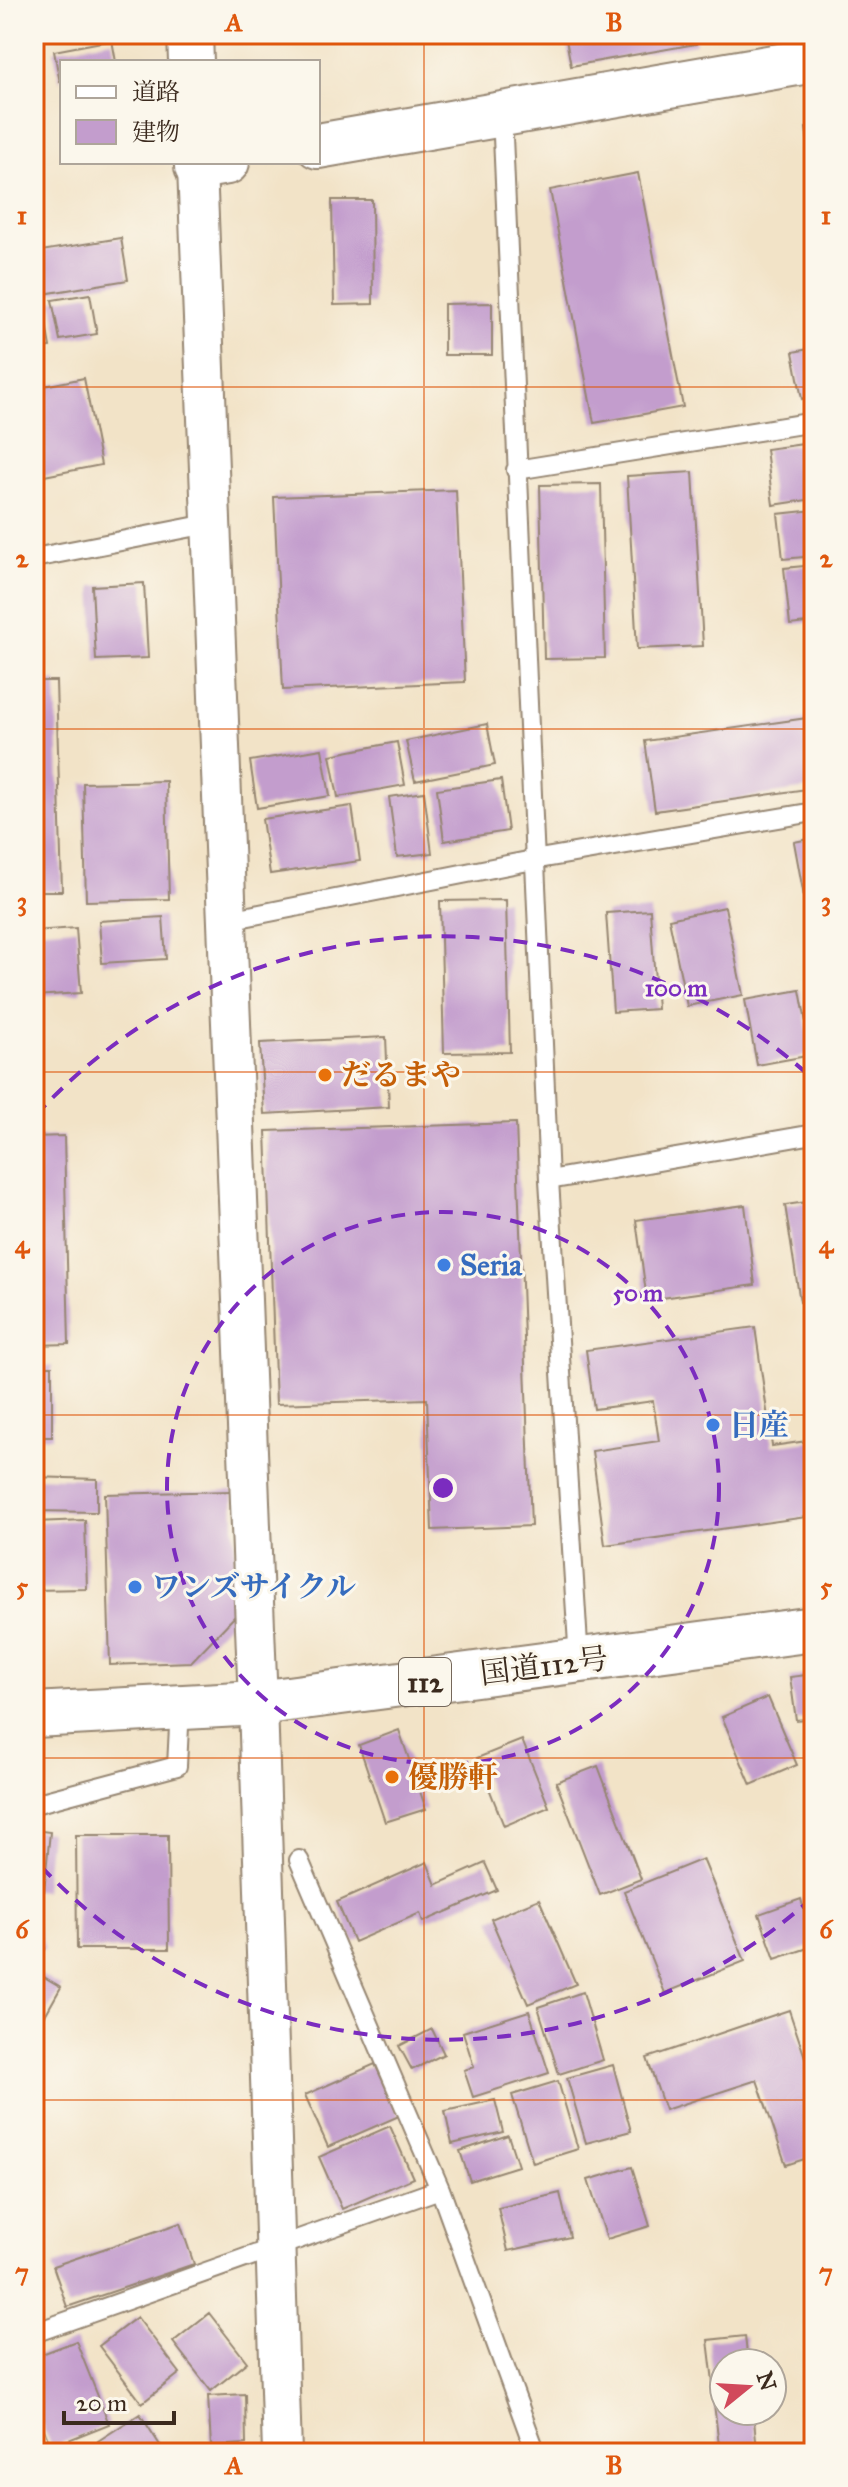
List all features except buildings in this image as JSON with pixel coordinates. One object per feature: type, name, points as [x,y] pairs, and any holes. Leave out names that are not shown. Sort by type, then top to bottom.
[{"type":"main road","points":[[190,34],[191,60]]},
{"type":"main road","points":[[320,146],[814,60]]},
{"type":"main road","name":"国道112号","points":[[34,1715],[258,1703],[814,1629]]},
{"type":"street","points":[[207,164],[213,523],[258,1703],[282,2453]]},
{"type":"lane","points":[[502,114],[533,860],[579,1662]]},
{"type":"lane","points":[[516,470],[814,422]]},
{"type":"lane","points":[[34,558],[213,523]]},
{"type":"lane","points":[[229,920],[533,860],[814,812]]},
{"type":"lane","points":[[549,1180],[814,1134]]},
{"type":"lane","points":[[34,1804],[177,1766],[180,1707]]},
{"type":"lane","points":[[299,1860],[440,2189],[536,2453]]},
{"type":"lane","points":[[34,2333],[440,2189]]},
{"type":"place","name":"だるまや","points":[[325,1075]]},
{"type":"place","name":"Seria","points":[[444,1265]]},
{"type":"place","name":"日産","points":[[713,1425]]},
{"type":"place","name":"ワンズサイクル","points":[[135,1587]]},
{"type":"place","name":"優勝軒","points":[[392,1777]]}]
